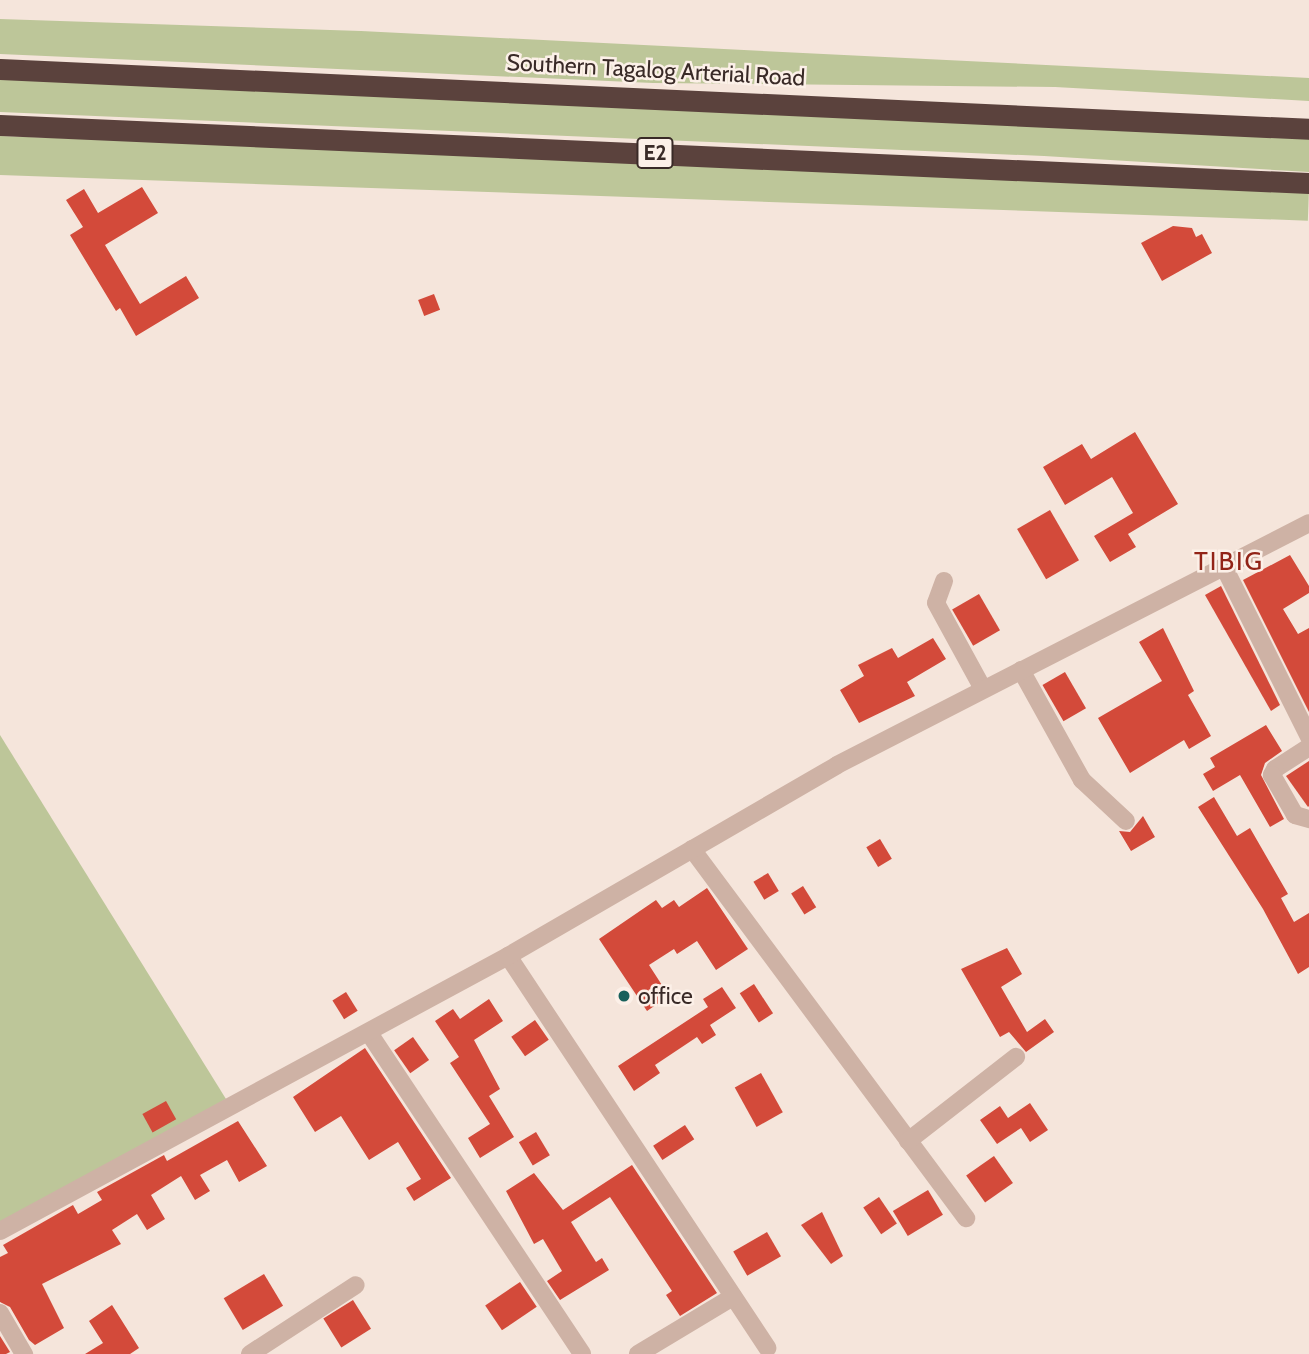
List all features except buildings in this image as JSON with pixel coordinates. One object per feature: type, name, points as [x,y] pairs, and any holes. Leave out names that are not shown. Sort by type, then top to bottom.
[{"type":"highway","name":"Southern Tagalog Arterial Road","points":[[0,69],[862,105],[1309,129]]},
{"type":"highway","points":[[862,105],[1076,102],[1309,114]]},
{"type":"highway","name":"E2","points":[[0,125],[1309,183]]},
{"type":"street","points":[[0,1231],[369,1033],[692,849],[983,689],[1309,523]]},
{"type":"street","points":[[1224,567],[1309,737]]},
{"type":"street","points":[[944,581],[936,603],[983,689]]},
{"type":"street","points":[[1021,670],[1082,780],[1126,821]]},
{"type":"street","points":[[1309,747],[1275,768],[1272,775],[1295,814],[1309,819]]},
{"type":"street","points":[[692,849],[966,1218]]},
{"type":"street","points":[[508,956],[767,1348]]},
{"type":"street","points":[[369,1033],[583,1354]]},
{"type":"street","points":[[908,1141],[1016,1057]]},
{"type":"street","points":[[250,1354],[356,1285]]},
{"type":"street","points":[[638,1354],[733,1297]]},
{"type":"street","points":[[0,1313],[24,1354]]},
{"type":"green space","points":[[0,19],[361,31],[1309,78],[1309,101],[1055,87],[653,83],[0,54]]},
{"type":"green space","points":[[0,78],[1309,136],[1309,172],[1044,156],[0,112]]},
{"type":"green space","points":[[0,136],[1309,182],[1308,221],[0,175]]},
{"type":"green space","points":[[0,735],[226,1099],[0,1228]]},
{"type":"place","name":"office","points":[[624,996]]},
{"type":"district","name":"TIBIG","points":[[1229,562]]}]
